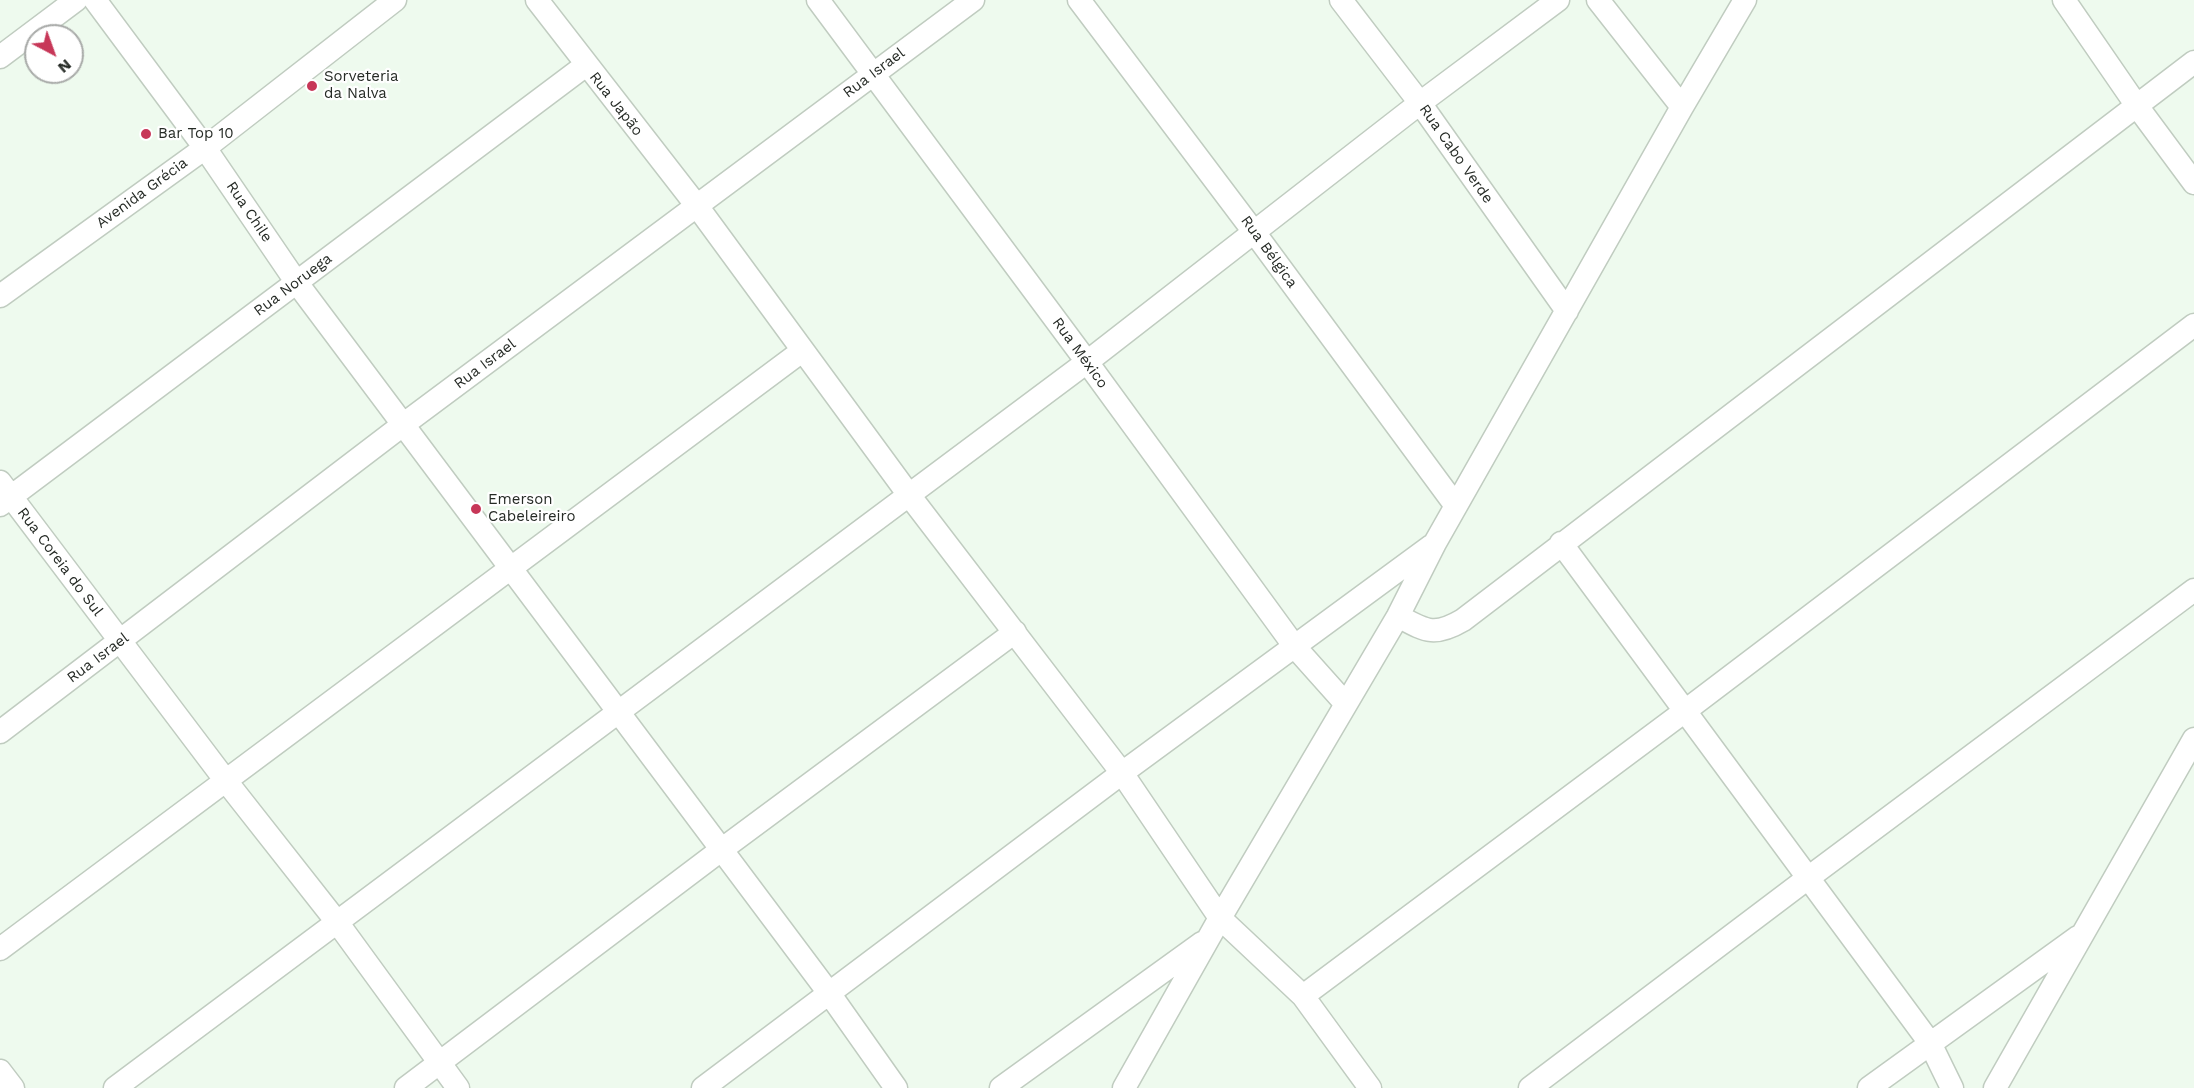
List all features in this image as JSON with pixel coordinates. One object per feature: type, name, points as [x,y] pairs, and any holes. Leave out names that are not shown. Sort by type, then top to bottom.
[{"type":"street","points":[[0,57],[76,0]]},
{"type":"street","name":"Rua Chile","points":[[95,0],[205,148],[297,283],[829,993],[896,1088]]},
{"type":"street","name":"Avenida Grécia","points":[[0,296],[205,148],[395,0]]},
{"type":"street","name":"Rua Japão","points":[[537,0],[697,206],[909,495],[1122,773],[1220,918],[1303,996],[1370,1088]]},
{"type":"street","name":"Rua México","points":[[818,0],[1295,646],[1345,703]]},
{"type":"street","name":"Rua Israel","points":[[0,732],[404,424],[973,0]]},
{"type":"street","name":"Rua Bélgica","points":[[1080,0],[1456,506]]},
{"type":"street","name":"Rua Cabo Verde","points":[[1341,0],[1420,104],[1567,311]]},
{"type":"street","points":[[115,1088],[1087,362],[1558,0]]},
{"type":"street","points":[[1598,0],[1682,107]]},
{"type":"street","points":[[1124,1088],[1208,938],[1398,616],[1435,543],[1745,0]]},
{"type":"street","points":[[2064,0],[2137,106],[2194,183]]},
{"type":"street","points":[[1398,616],[1431,631],[1446,630],[1463,620],[2194,62]]},
{"type":"street","name":"Rua Noruega","points":[[3,495],[297,283],[586,65]]},
{"type":"street","points":[[1303,996],[2194,325]]},
{"type":"street","points":[[0,949],[802,351]]},
{"type":"street","name":"Rua Coreia do Sul","points":[[3,495],[120,641],[337,922],[458,1088]]},
{"type":"street","points":[[703,1088],[1122,773],[1435,543]]},
{"type":"street","points":[[1561,543],[1930,1043],[1952,1088]]},
{"type":"street","points":[[1530,1088],[2194,590]]},
{"type":"street","points":[[406,1088],[1015,632]]},
{"type":"street","points":[[1995,1088],[2194,739]]},
{"type":"street","points":[[1869,1088],[2084,932]]},
{"type":"street","points":[[1001,1088],[1208,938]]},
{"type":"street","points":[[0,1071],[13,1088]]},
{"type":"place","name":"Sorveteria da Nalva","points":[[312,86]]},
{"type":"place","name":"Bar Top 10","points":[[146,134]]},
{"type":"place","name":"Emerson Cabeleireiro","points":[[476,509]]}]
